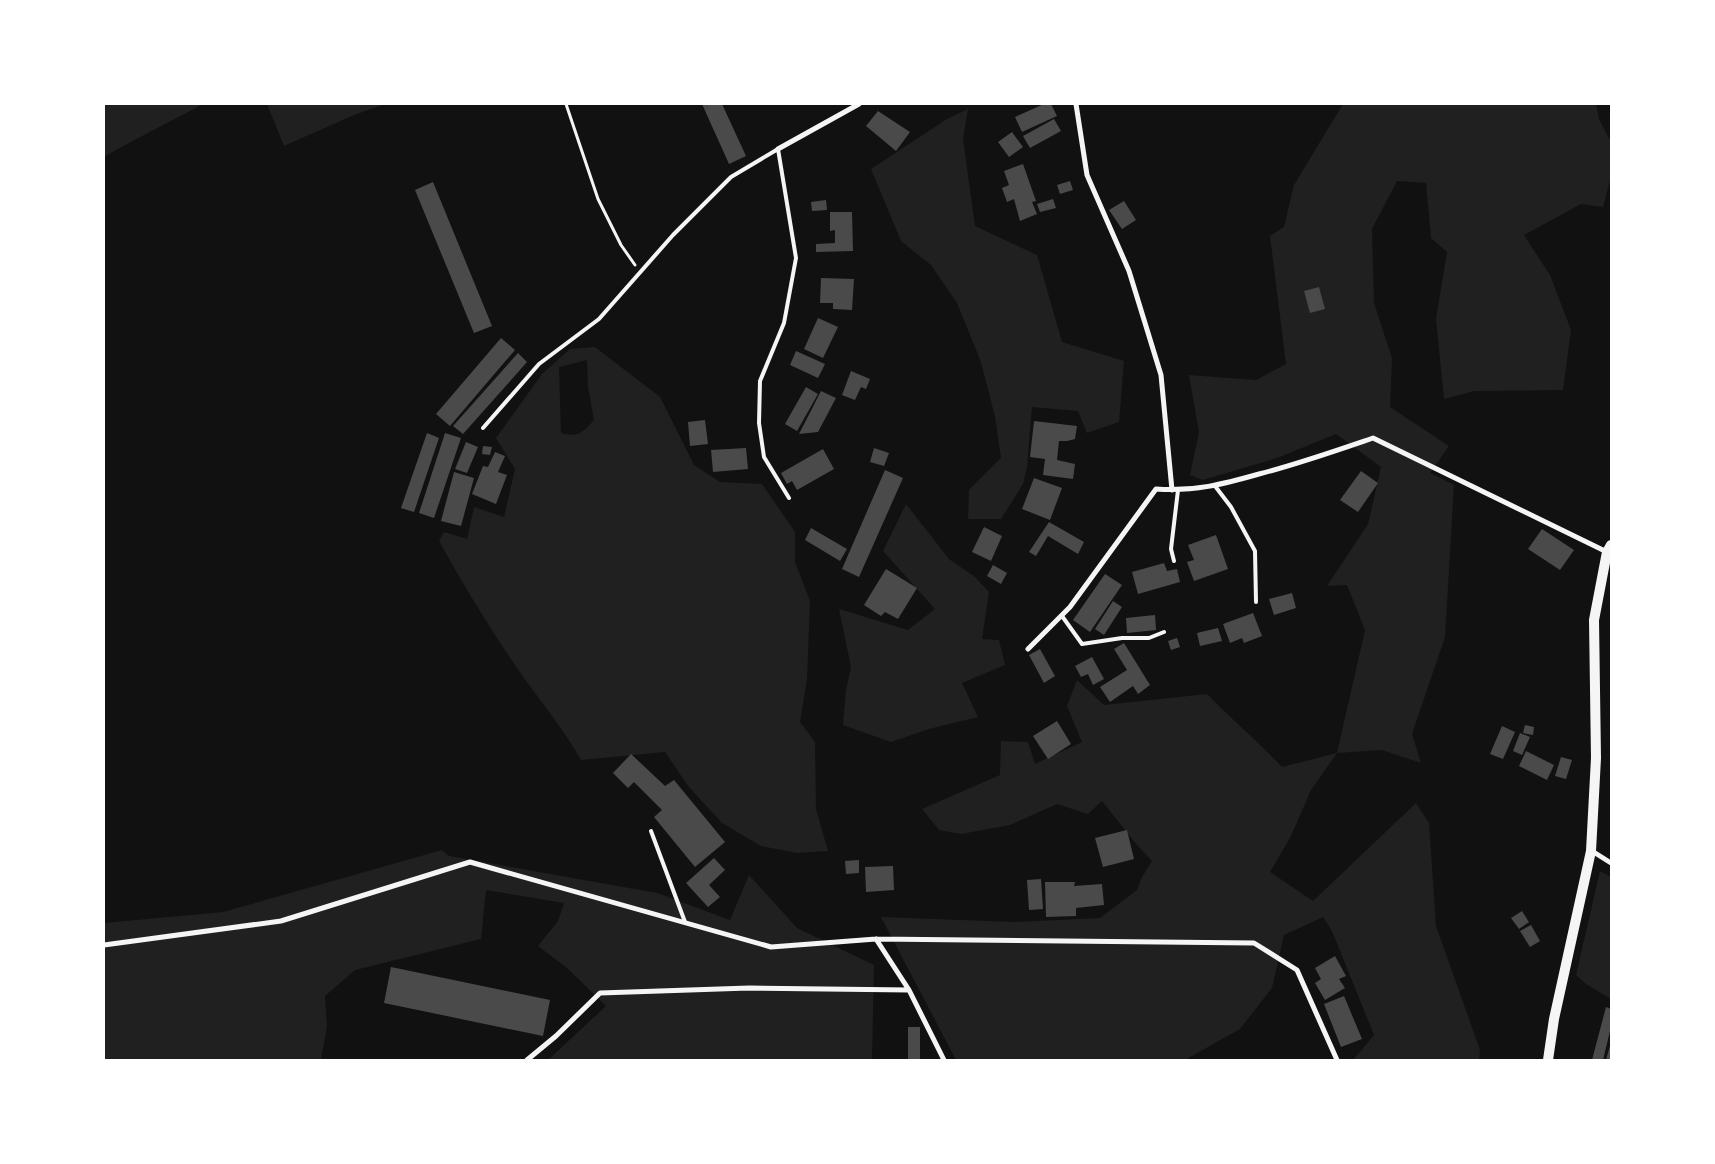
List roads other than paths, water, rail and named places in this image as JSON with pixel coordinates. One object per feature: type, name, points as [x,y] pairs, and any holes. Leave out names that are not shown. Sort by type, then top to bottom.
[{"type":"main road","points":[[1548,1060],[1554,1019],[1591,851],[1596,758],[1594,620],[1609,549]]},
{"type":"street","points":[[778,149],[849,106],[859,104]]},
{"type":"street","points":[[1076,104],[1087,175],[1129,271],[1160,375],[1172,490]]},
{"type":"street","points":[[1028,649],[1070,607],[1156,489],[1178,490],[1215,486],[1289,466],[1373,438],[1609,549]]},
{"type":"street","points":[[1591,851],[1611,863]]},
{"type":"street","points":[[104,944],[281,921],[470,862],[771,947],[876,939],[1254,943],[1297,970],[1338,1060]]},
{"type":"street","points":[[876,939],[909,990],[944,1060]]},
{"type":"street","points":[[527,1060],[556,1036],[600,993],[749,988],[909,990]]},
{"type":"lane","points":[[483,428],[538,364],[598,319],[673,235],[731,177],[778,149],[796,258],[784,323],[760,381],[759,424],[764,458],[789,498]]},
{"type":"lane","points":[[1215,486],[1231,507],[1255,551],[1256,602]]},
{"type":"lane","points":[[1174,561],[1171,549],[1178,490]]},
{"type":"lane","points":[[1062,616],[1082,644],[1122,638],[1149,638],[1164,632]]},
{"type":"lane","points":[[651,831],[685,922]]}]
